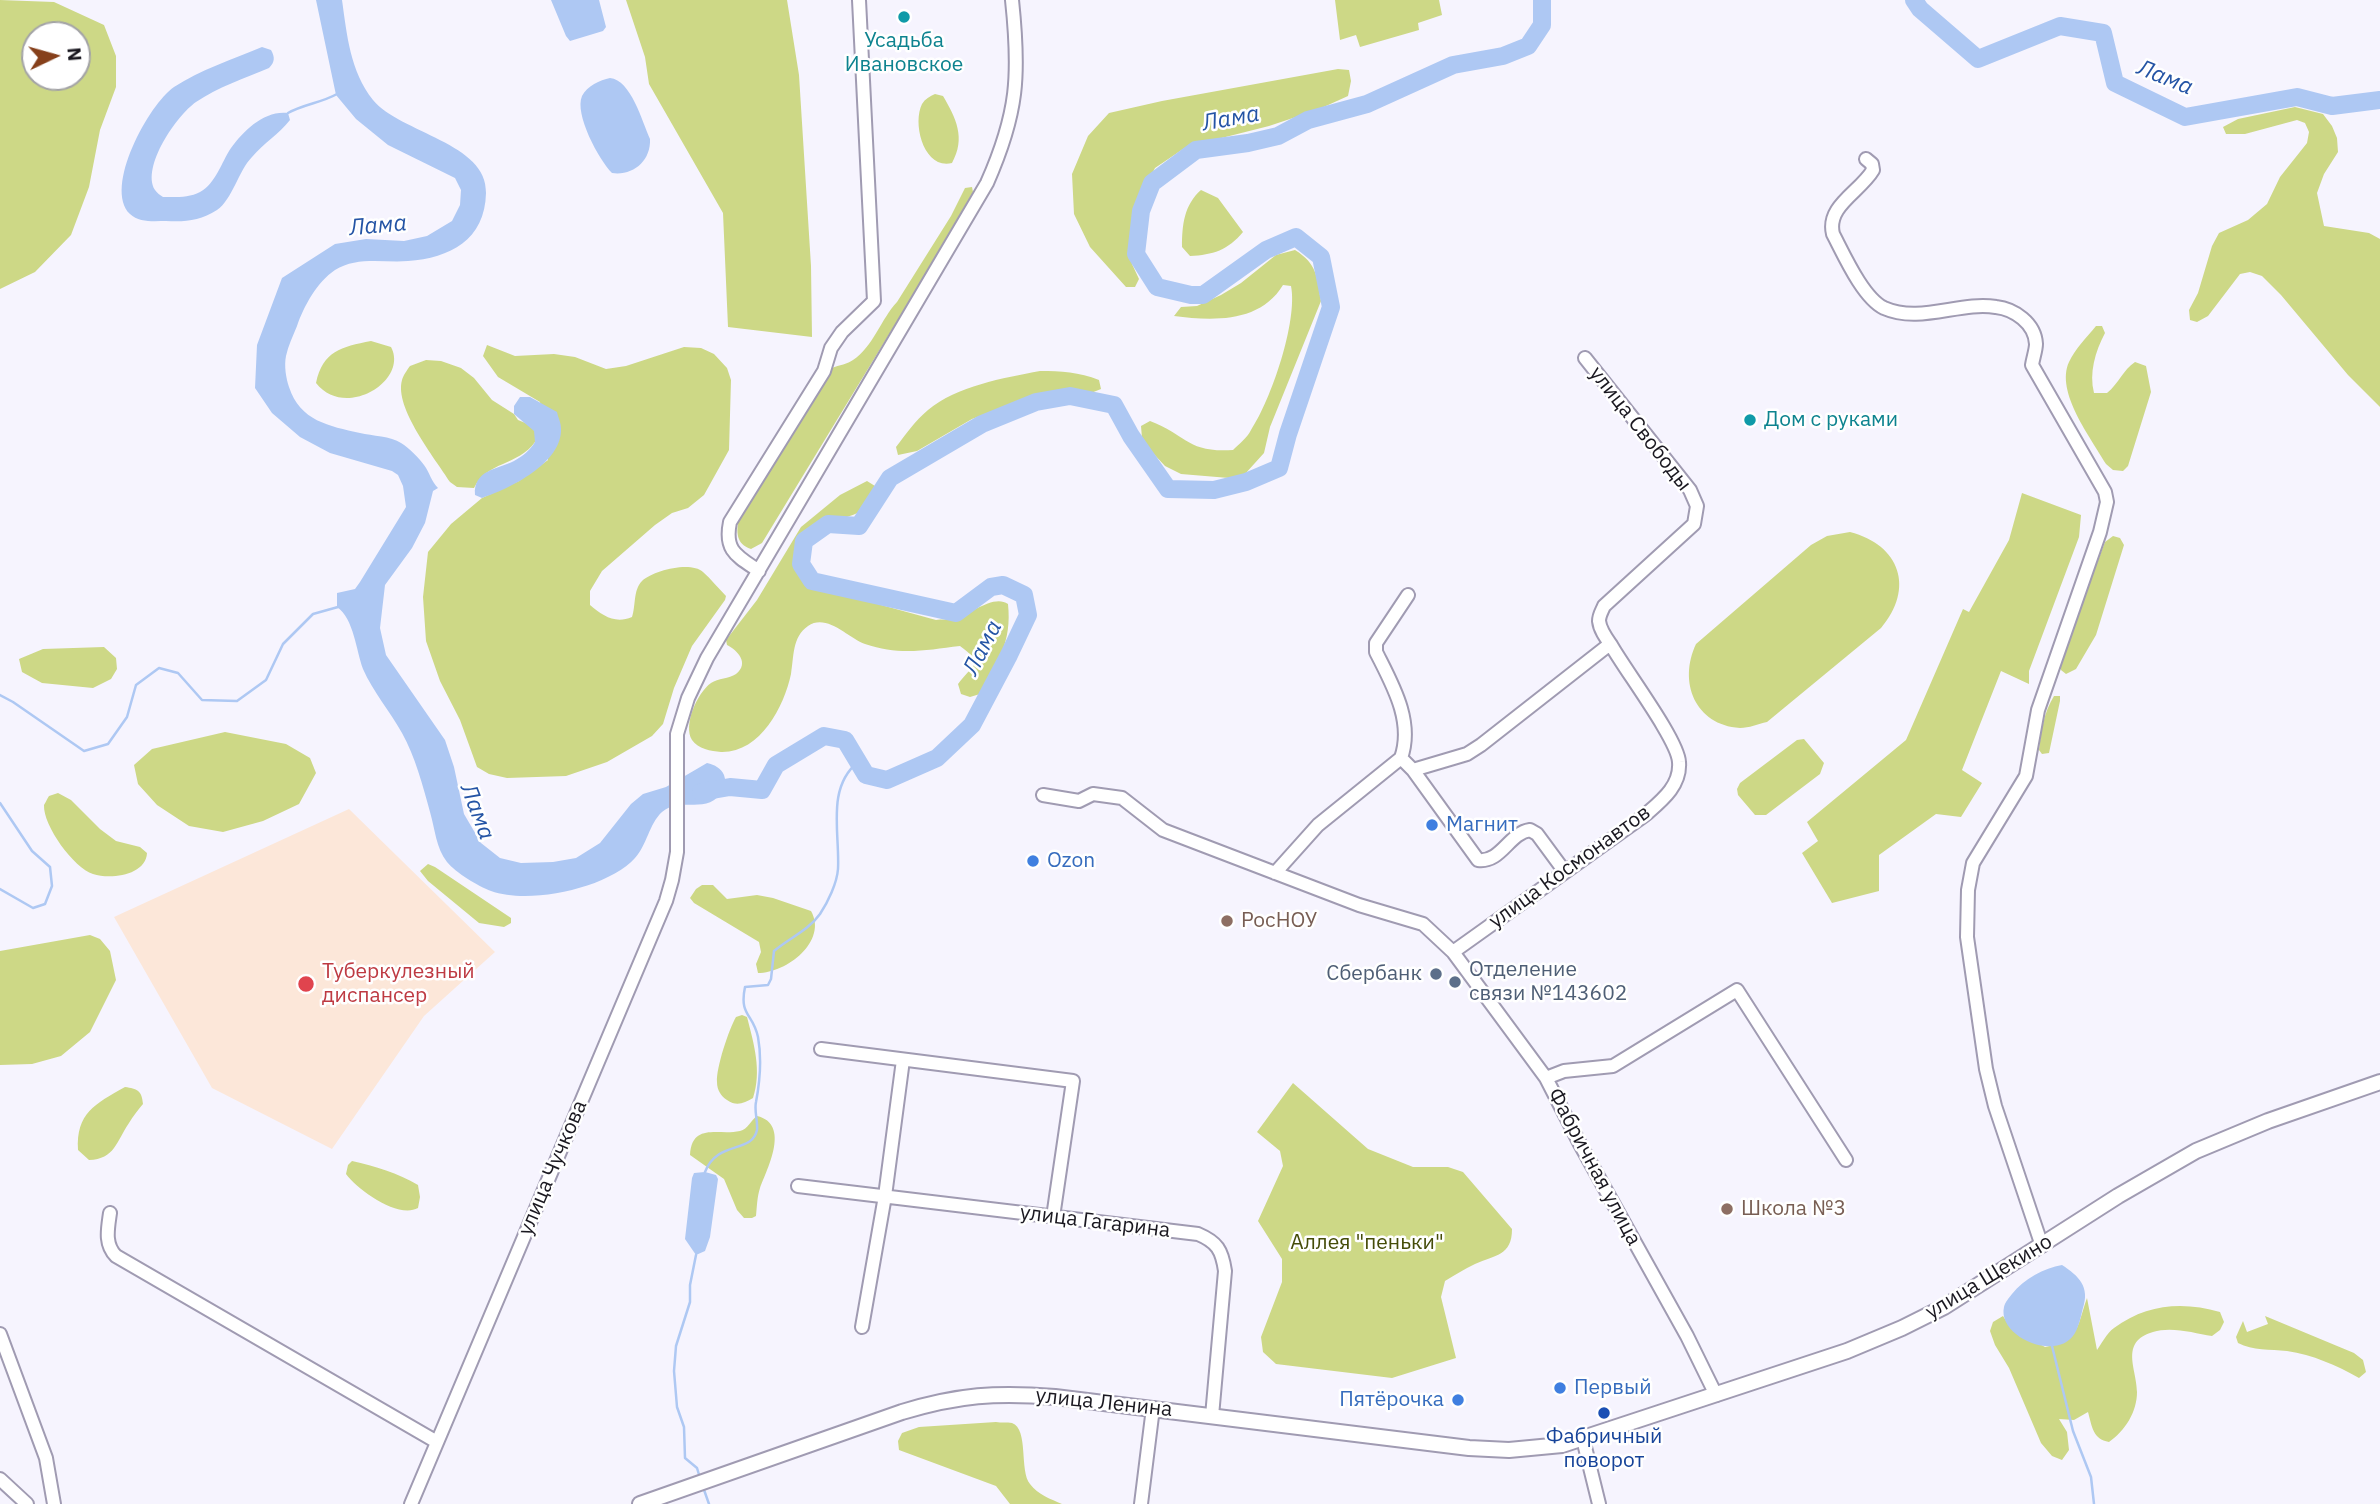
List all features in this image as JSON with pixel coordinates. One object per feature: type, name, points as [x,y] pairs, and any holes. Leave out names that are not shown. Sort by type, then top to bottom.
[{"type":"main road","name":"улица Щекино","points":[[1583,1439],[1847,1351],[1902,1328],[1985,1283],[2118,1196],[2196,1152],[2268,1121],[2380,1082]]},
{"type":"main road","name":"улица Ленина","points":[[640,1504],[938,1401],[973,1395],[1012,1393],[1153,1408],[1469,1448],[1536,1448],[1583,1439]]},
{"type":"street","points":[[759,571],[731,550],[727,536],[730,522],[824,371],[831,348],[842,332],[874,301],[859,0]]},
{"type":"street","name":"улица Чучкова","points":[[411,1504],[659,918],[672,880],[678,827],[675,754],[677,734],[688,698],[707,658],[987,183],[1001,152],[1010,121],[1017,76],[1012,0]]},
{"type":"street","points":[[1866,159],[1872,164],[1873,170],[1834,214],[1831,227],[1875,303],[1900,312],[1929,313],[1995,306],[2020,316],[2029,326],[2036,343],[2032,365],[2105,492],[2106,502],[2100,532],[2038,710],[2026,776],[1973,863],[1968,890],[1967,937],[1986,1069],[1995,1106],[2042,1246]]},
{"type":"street","name":"улица Свободы","points":[[1585,358],[1690,490],[1697,506],[1694,524],[1604,606],[1599,617],[1601,627]]},
{"type":"street","points":[[1275,873],[1318,825],[1401,758],[1404,738],[1400,701],[1376,652],[1376,643],[1408,596]]},
{"type":"street","name":"улица Космонавтов","points":[[1452,952],[1645,815],[1666,797],[1676,782],[1679,762],[1671,741],[1601,627]]},
{"type":"street","points":[[1413,770],[1467,754],[1610,644]]},
{"type":"street","points":[[1401,758],[1413,770],[1478,860],[1493,858],[1516,836],[1530,830],[1537,834],[1565,872]]},
{"type":"street","name":"Фабричная улица","points":[[1043,795],[1079,800],[1093,794],[1122,798],[1163,830],[1359,905],[1423,924],[1452,952],[1546,1078],[1687,1336],[1716,1395]]},
{"type":"street","points":[[1546,1078],[1564,1071],[1613,1066],[1737,990],[1846,1160]]},
{"type":"street","points":[[821,1049],[1073,1081],[1053,1217]]},
{"type":"street","points":[[863,1327],[885,1196],[903,1060]]},
{"type":"street","name":"улица Гагарина","points":[[798,1185],[1198,1234],[1217,1244],[1223,1254],[1225,1271],[1212,1416]]},
{"type":"street","points":[[110,1213],[107,1238],[111,1252],[116,1256],[437,1442]]},
{"type":"street","points":[[0,1334],[46,1458],[54,1504]]},
{"type":"street","points":[[1141,1504],[1153,1408]]},
{"type":"street","points":[[1583,1439],[1599,1504]]},
{"type":"street","points":[[0,1479],[27,1504]]},
{"type":"shaded area","name":"Туберкулезный диспансер","points":[[349,809],[495,952],[424,1016],[332,1149],[212,1088],[114,917]]},
{"type":"green space","points":[[0,0],[54,2],[104,25],[116,56],[116,87],[100,130],[89,187],[71,235],[35,272],[0,289]]},
{"type":"green space","points":[[626,0],[787,0],[799,75],[811,266],[812,337],[728,327],[723,213],[649,84],[645,57]]},
{"type":"green space","points":[[1335,0],[1439,0],[1442,15],[1418,23],[1419,30],[1360,47],[1356,35],[1340,40]]},
{"type":"green space","points":[[1338,69],[1349,70],[1351,81],[1348,96],[1269,126],[1186,147],[1155,168],[1134,209],[1129,244],[1132,264],[1139,279],[1135,287],[1126,287],[1090,247],[1074,214],[1072,174],[1088,136],[1109,113]]},
{"type":"green space","points":[[935,94],[943,96],[958,128],[958,145],[952,163],[934,160],[923,144],[920,133],[919,113],[922,104]]},
{"type":"green space","points":[[2295,107],[2323,114],[2337,138],[2338,152],[2324,174],[2317,193],[2324,226],[2369,233],[2380,239],[2380,407],[2348,375],[2262,276],[2250,272],[2240,274],[2208,316],[2197,322],[2190,320],[2189,310],[2198,293],[2212,246],[2219,233],[2248,220],[2267,204],[2280,177],[2307,143],[2309,132],[2305,123],[2297,120],[2245,134],[2226,134],[2223,127],[2238,119]]},
{"type":"green space","points":[[972,187],[973,192],[902,313],[762,543],[751,549],[746,547],[738,537],[739,518],[832,368],[851,361],[866,348],[951,216],[965,188]]},
{"type":"green space","points":[[1201,190],[1218,198],[1243,232],[1220,250],[1190,256],[1182,247],[1184,223],[1191,202]]},
{"type":"green space","points":[[1295,250],[1308,260],[1315,271],[1321,301],[1270,427],[1264,453],[1245,474],[1229,478],[1181,474],[1165,466],[1142,438],[1141,426],[1150,421],[1206,449],[1233,450],[1249,433],[1267,400],[1287,339],[1291,319],[1291,286],[1283,285],[1262,307],[1234,317],[1204,319],[1174,316],[1181,307],[1197,306],[1221,295],[1276,255]]},
{"type":"green space","points":[[2096,326],[2102,326],[2105,333],[2094,363],[2094,393],[2107,393],[2135,362],[2146,366],[2151,392],[2128,466],[2123,471],[2113,470],[2106,464],[2084,428],[2067,387],[2069,362]]},
{"type":"green space","points":[[371,341],[391,347],[394,360],[391,372],[383,383],[371,392],[342,398],[328,393],[316,383],[323,364],[335,352]]},
{"type":"green space","points":[[487,345],[515,356],[554,354],[575,357],[606,369],[626,366],[684,347],[701,348],[714,354],[727,368],[731,380],[729,450],[704,495],[688,508],[672,513],[655,525],[602,571],[590,591],[590,605],[595,609],[610,618],[626,619],[632,617],[637,589],[642,581],[663,570],[690,567],[703,572],[726,596],[725,600],[692,646],[674,688],[663,724],[652,736],[607,762],[566,776],[507,778],[489,774],[477,767],[426,641],[423,597],[428,552],[451,524],[482,498],[519,481],[548,460],[540,402],[498,377],[483,356]]},
{"type":"green space","points":[[426,360],[441,361],[461,368],[474,378],[492,400],[535,431],[535,442],[528,450],[487,473],[474,488],[457,487],[450,482],[417,432],[404,404],[401,391],[403,377],[410,366]]},
{"type":"green space","points":[[1040,371],[1070,372],[1092,377],[1099,380],[1101,389],[1091,393],[1042,393],[972,419],[917,451],[898,455],[896,447],[907,432],[923,414],[940,402],[981,384]]},
{"type":"green space","points":[[867,481],[875,486],[872,501],[863,510],[820,526],[808,534],[800,546],[799,565],[803,577],[819,588],[936,620],[960,616],[996,602],[1008,604],[1006,641],[980,694],[970,697],[961,694],[958,684],[974,665],[974,661],[960,646],[913,651],[890,650],[858,641],[830,624],[815,623],[799,636],[788,687],[768,726],[747,745],[735,750],[717,752],[698,746],[692,740],[689,726],[696,701],[711,683],[733,676],[742,666],[740,657],[727,645],[726,640],[757,600],[801,527],[840,495]]},
{"type":"green space","points":[[2022,493],[2081,515],[2079,537],[2029,671],[2029,684],[2001,671],[1962,770],[1982,783],[1961,817],[1936,814],[1879,855],[1879,891],[1832,903],[1802,853],[1818,841],[1807,822],[1906,740],[1963,609],[1969,612],[2009,540]]},
{"type":"green space","points":[[1850,532],[1881,547],[1897,570],[1898,598],[1881,628],[1767,722],[1740,728],[1712,719],[1694,699],[1690,686],[1691,658],[1696,644],[1811,545],[1827,536]]},
{"type":"green space","points":[[2113,536],[2120,538],[2124,545],[2096,635],[2076,669],[2066,674],[2061,670],[2060,661],[2105,542]]},
{"type":"green space","points":[[104,647],[116,658],[117,669],[111,679],[93,688],[42,683],[22,672],[19,659],[43,649]]},
{"type":"green space","points":[[2054,696],[2060,696],[2060,701],[2049,753],[2042,754],[2039,750],[2042,729]]},
{"type":"green space","points":[[225,732],[286,744],[310,758],[316,773],[299,804],[263,821],[223,832],[189,826],[157,805],[138,784],[134,765],[152,749]]},
{"type":"green space","points":[[1804,739],[1824,763],[1820,774],[1766,815],[1755,815],[1738,795],[1740,783],[1797,740]]},
{"type":"green space","points":[[58,793],[71,800],[116,841],[140,847],[147,853],[141,866],[118,876],[100,876],[77,864],[61,845],[45,814],[44,805],[49,797]]},
{"type":"green space","points":[[428,864],[511,918],[511,923],[504,927],[479,923],[428,881],[420,871]]},
{"type":"green space","points":[[702,885],[713,885],[727,899],[757,895],[811,911],[815,922],[809,944],[802,953],[781,968],[758,973],[756,964],[761,952],[759,942],[694,903],[690,898]]},
{"type":"green space","points":[[90,935],[100,939],[110,951],[116,980],[90,1032],[61,1056],[32,1064],[0,1065],[0,951]]},
{"type":"green space","points":[[736,1017],[747,1017],[752,1037],[757,1078],[753,1098],[737,1104],[721,1095],[717,1076],[730,1030]]},
{"type":"green space","name":"Аллея \"пеньки\"","points":[[1293,1083],[1368,1149],[1413,1167],[1448,1167],[1463,1172],[1512,1229],[1506,1250],[1445,1281],[1441,1297],[1456,1358],[1392,1378],[1276,1364],[1263,1352],[1261,1337],[1282,1282],[1282,1259],[1258,1221],[1283,1166],[1280,1151],[1257,1132]]},
{"type":"green space","points":[[125,1087],[138,1091],[143,1104],[110,1153],[89,1160],[78,1150],[78,1137],[84,1118],[96,1105]]},
{"type":"green space","points":[[757,1116],[773,1128],[774,1148],[759,1191],[756,1216],[744,1218],[737,1210],[724,1179],[690,1155],[692,1145],[701,1134],[740,1131]]},
{"type":"green space","points":[[352,1161],[386,1170],[418,1185],[418,1208],[400,1210],[369,1195],[346,1174]]},
{"type":"green space","points":[[2087,1298],[2097,1350],[2114,1328],[2152,1309],[2192,1306],[2220,1312],[2224,1322],[2220,1330],[2212,1336],[2160,1330],[2136,1342],[2132,1357],[2137,1392],[2135,1407],[2129,1420],[2109,1442],[2096,1435],[2088,1412],[2074,1420],[2059,1419],[2067,1432],[2069,1450],[2062,1460],[2052,1456],[2041,1443],[1990,1331],[1993,1322],[2003,1316],[2010,1327],[2045,1347],[2065,1341],[2075,1331]]},
{"type":"green space","points":[[2265,1316],[2354,1353],[2363,1360],[2366,1372],[2359,1378],[2306,1355],[2256,1349],[2238,1343],[2236,1337],[2243,1321],[2247,1332],[2268,1324]]},
{"type":"green space","points":[[1012,1423],[1017,1427],[1030,1484],[1041,1494],[1062,1504],[1010,1504],[996,1486],[899,1450],[898,1441],[902,1433],[919,1427]]},
{"type":"water","points":[[316,0],[342,0],[354,65],[373,100],[402,121],[458,150],[473,162],[483,176],[486,193],[484,209],[479,223],[462,244],[438,256],[423,259],[352,263],[328,275],[303,310],[285,364],[289,387],[300,408],[308,415],[337,428],[401,443],[422,462],[438,488],[433,491],[425,523],[412,548],[385,585],[380,628],[386,655],[445,740],[464,814],[481,843],[500,858],[521,863],[553,862],[576,858],[600,843],[631,804],[643,794],[666,787],[707,763],[719,769],[725,777],[724,788],[717,798],[702,804],[677,805],[662,812],[635,858],[623,869],[588,885],[547,895],[507,895],[474,883],[443,857],[411,751],[367,677],[351,627],[337,607],[337,593],[355,589],[406,507],[403,486],[398,475],[392,471],[330,453],[300,437],[272,413],[255,388],[257,345],[282,278],[335,244],[366,239],[404,241],[427,236],[452,221],[460,205],[461,190],[455,178],[388,145],[356,119],[336,95]]},
{"type":"water","points":[[551,0],[599,0],[606,27],[603,31],[570,41]]},
{"type":"water","points":[[262,47],[271,50],[273,55],[269,68],[204,97],[188,109],[171,129],[153,168],[155,190],[163,197],[187,196],[200,192],[210,183],[231,148],[249,128],[263,118],[279,113],[288,113],[290,120],[247,163],[227,199],[217,210],[205,217],[186,221],[147,221],[130,214],[123,202],[125,167],[142,128],[164,96],[184,81]]},
{"type":"water","points":[[610,78],[617,80],[630,93],[650,139],[650,147],[644,160],[634,169],[620,173],[612,173],[601,158],[581,114],[580,104],[587,89]]},
{"type":"water","points":[[520,397],[530,397],[557,412],[561,426],[559,441],[544,463],[532,473],[482,498],[475,495],[475,487],[482,475],[517,459],[535,442],[534,431],[514,414],[514,406]]},
{"type":"water","points":[[694,1173],[716,1175],[718,1179],[710,1237],[705,1251],[696,1255],[685,1239],[692,1178]]},
{"type":"water","points":[[2062,1265],[2082,1283],[2085,1301],[2078,1327],[2067,1342],[2056,1346],[2043,1346],[2019,1336],[2010,1328],[2004,1318],[2005,1305],[2028,1279]]},
{"type":"waterway","name":"Лама","points":[[701,792],[730,787],[762,790],[776,765],[824,736],[845,740],[866,775],[887,780],[937,758],[972,725],[1028,615],[1024,595],[1003,585],[991,587],[956,613],[812,581],[801,564],[804,541],[828,524],[859,526],[890,478],[982,424],[1036,402],[1070,396],[1114,405],[1131,436],[1168,489],[1214,490],[1246,482],[1279,468],[1331,307],[1321,257],[1296,237],[1266,250],[1203,295],[1157,287],[1136,254],[1141,211],[1152,183],[1196,150],[1278,136],[1308,120],[1367,104],[1453,65],[1503,56],[1528,46],[1542,25],[1542,0]]},
{"type":"waterway","name":"Лама","points":[[1914,0],[1920,9],[1978,59],[2060,26],[2103,33],[2115,83],[2185,117],[2297,97],[2332,106],[2380,100]]},
{"type":"waterway","points":[[288,113],[337,94]]},
{"type":"waterway","points":[[0,695],[84,751],[108,744],[127,717],[136,685],[159,668],[178,673],[202,700],[237,701],[266,680],[283,644],[313,614],[338,607]]},
{"type":"waterway","points":[[705,1172],[717,1155],[748,1142],[757,1130],[760,1053],[756,1029],[745,1009],[745,987],[768,985],[774,951],[810,925],[829,898],[838,869],[838,798],[848,773],[858,762]]},
{"type":"waterway","points":[[0,803],[32,851],[50,867],[52,886],[45,904],[33,908],[0,889]]},
{"type":"waterway","points":[[696,1255],[690,1285],[690,1302],[676,1346],[674,1371],[677,1407],[684,1427],[685,1458],[697,1468],[700,1478]]},
{"type":"waterway","points":[[2052,1346],[2073,1431],[2091,1477],[2094,1504]]},
{"type":"waterway","points":[[703,1487],[709,1504]]},
{"type":"place","name":"Усадьба Ивановское","points":[[904,17]]},
{"type":"place","name":"Дом с руками","points":[[1750,420]]},
{"type":"place","name":"Магнит","points":[[1432,825]]},
{"type":"place","name":"Ozon","points":[[1033,861]]},
{"type":"place","name":"РосНОУ","points":[[1227,921]]},
{"type":"place","name":"Сбербанк","points":[[1436,974]]},
{"type":"place","name":"Отделение связи №143602","points":[[1455,982]]},
{"type":"place","name":"Туберкулезный диспансер","points":[[306,984]]},
{"type":"place","name":"Школа №3","points":[[1727,1209]]},
{"type":"place","name":"Первый","points":[[1560,1388]]},
{"type":"place","name":"Пятёрочка","points":[[1458,1400]]},
{"type":"place","name":"Фабричный поворот","points":[[1604,1413]]}]
